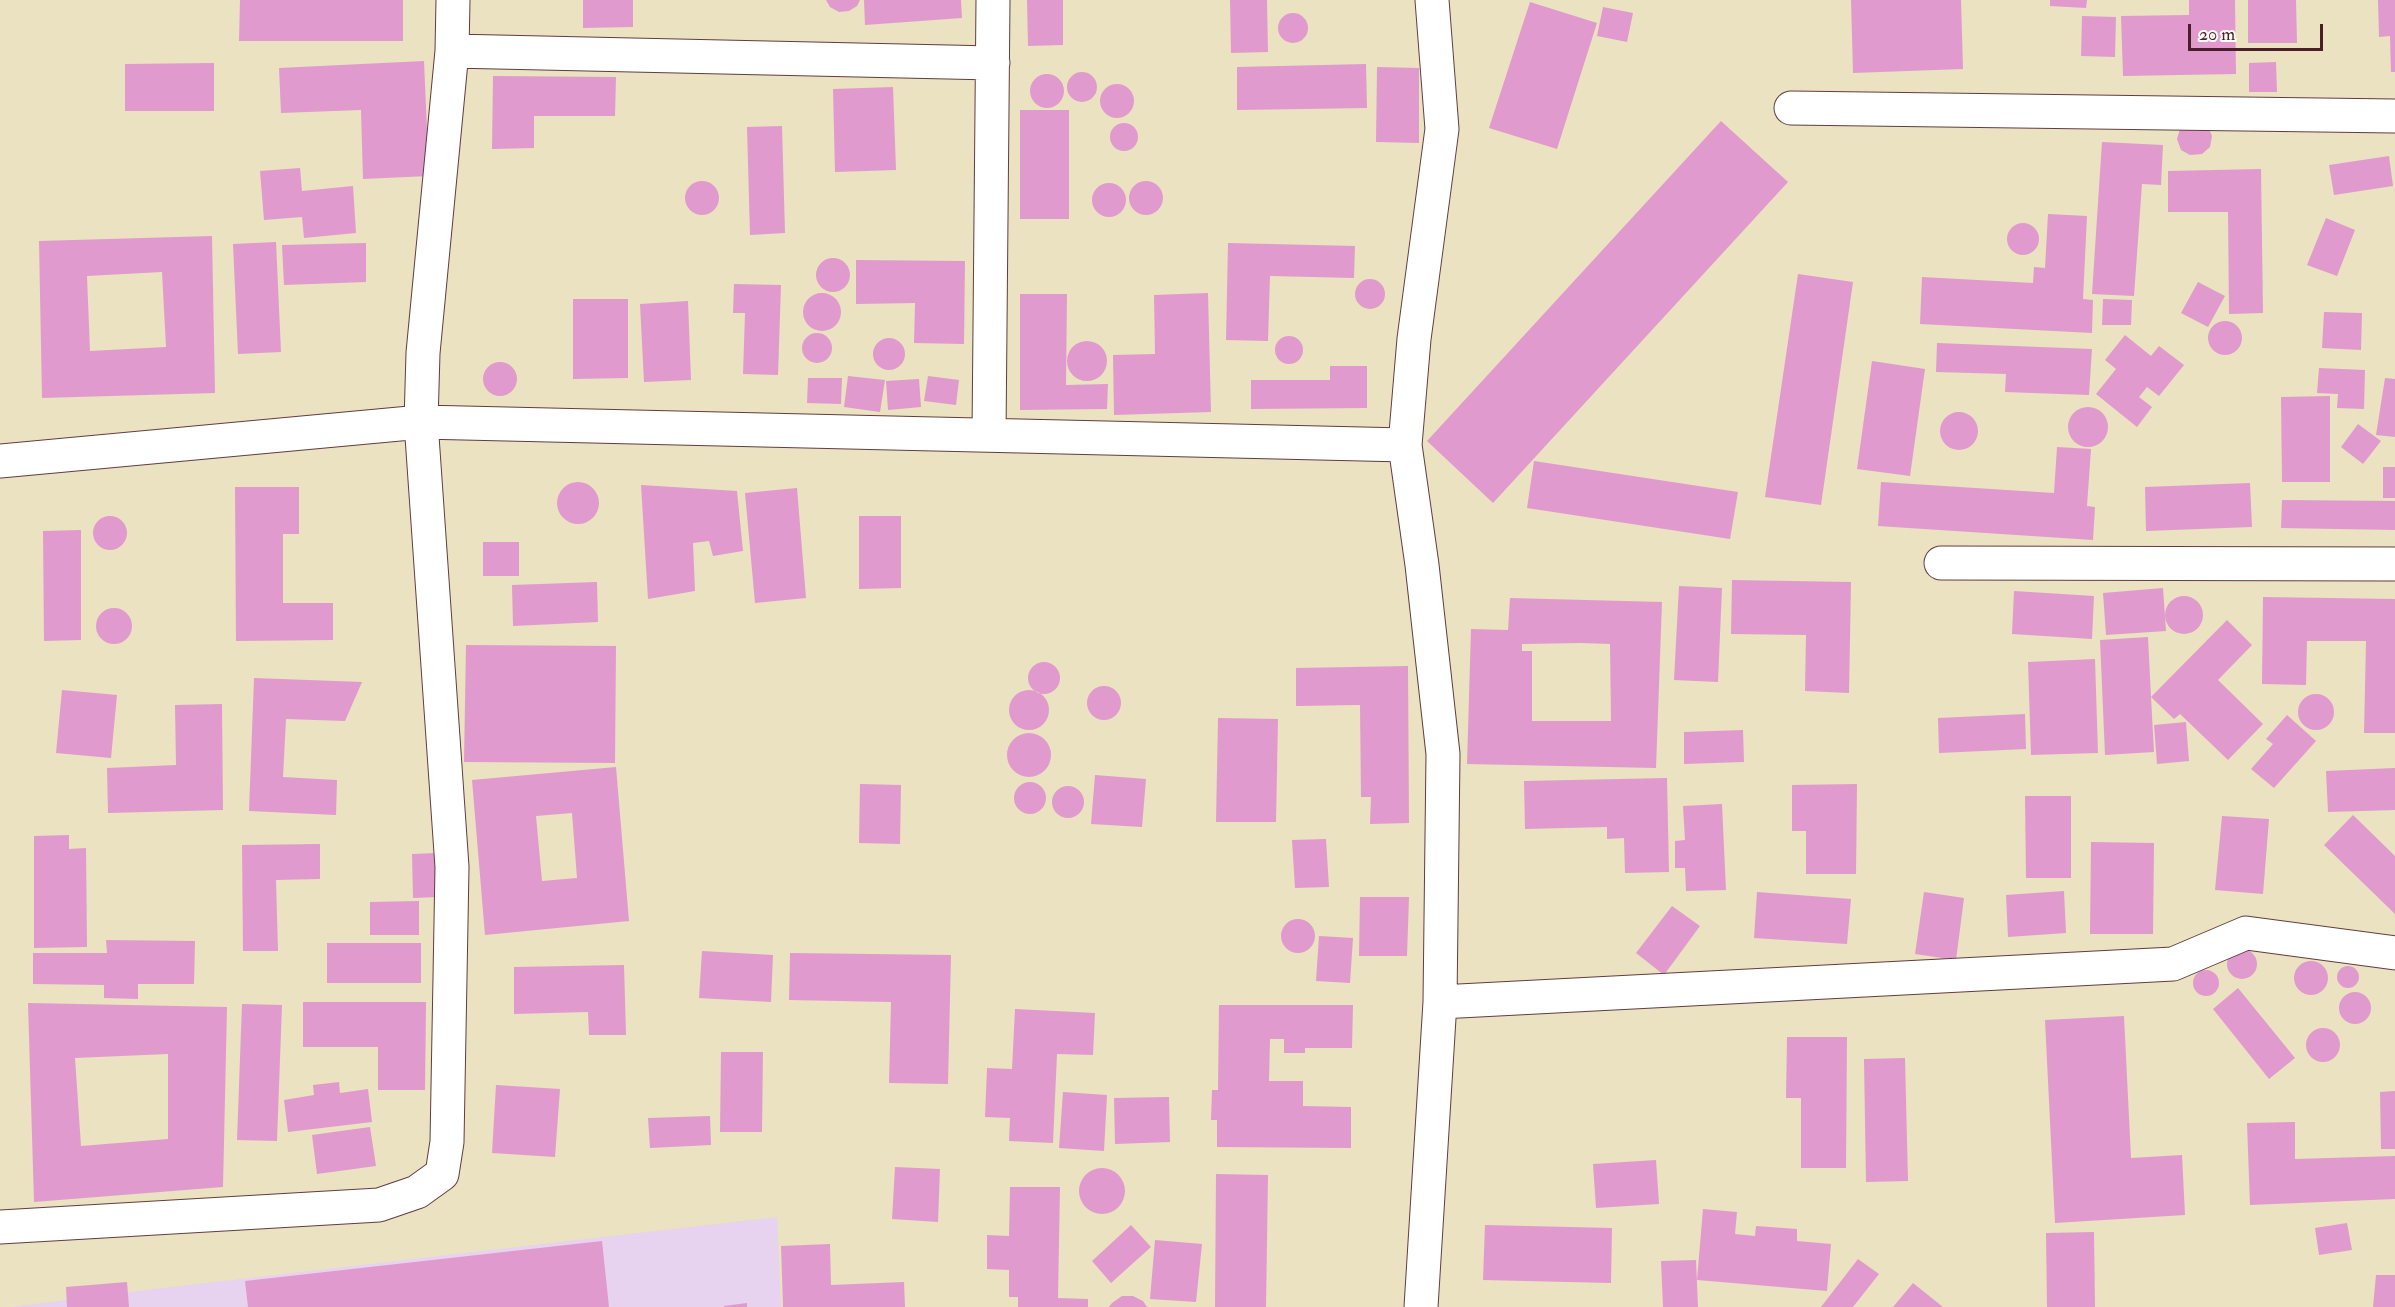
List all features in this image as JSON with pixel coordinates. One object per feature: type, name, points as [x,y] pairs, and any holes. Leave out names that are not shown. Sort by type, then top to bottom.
[{"type":"street","points":[[0,1227],[379,1205],[417,1192],[442,1174],[447,1142],[452,867],[421,422],[423,353],[452,51],[453,0]]},
{"type":"street","points":[[989,435],[993,0]]},
{"type":"street","points":[[1421,1307],[1440,1002],[1443,754],[1406,445],[1414,339],[1442,129],[1431,0]]},
{"type":"street","points":[[452,51],[993,63]]},
{"type":"street","points":[[1791,108],[2395,116]]},
{"type":"street","points":[[0,461],[421,422],[1406,445]]},
{"type":"street","points":[[1941,563],[2395,564]]},
{"type":"street","points":[[1440,1002],[2173,964],[2246,933],[2395,953]]},
{"type":"shaded area","points":[[777,1217],[781,1307],[11,1307],[146,1290]]},
{"type":"building","points":[[240,0],[403,0],[403,41],[239,41]]},
{"type":"building","points":[[583,0],[633,0],[633,27],[583,28]]},
{"type":"building","points":[[826,0],[860,0],[857,6],[849,11],[839,12],[830,7]]},
{"type":"building","points":[[864,0],[961,0],[962,18],[865,25]]},
{"type":"building","points":[[1027,0],[1063,0],[1063,45],[1028,46]]},
{"type":"building","points":[[1230,0],[1267,0],[1268,52],[1231,53]]},
{"type":"building","points":[[1851,0],[1961,0],[1963,69],[1853,73]]},
{"type":"building","points":[[2050,0],[2087,0],[2086,8],[2050,6]]},
{"type":"building","points":[[2189,0],[2235,0],[2236,74],[2123,76],[2121,16],[2189,15]]},
{"type":"building","points":[[2248,0],[2296,0],[2297,43],[2248,43]]},
{"type":"building","points":[[2378,0],[2395,0],[2395,72],[2391,72],[2390,36],[2379,37]]},
{"type":"building","points":[[1530,2],[1597,23],[1557,149],[1489,128]]},
{"type":"building","points":[[1603,7],[1633,13],[1627,42],[1597,36]]},
{"type":"building","points":[[1293,13],[1299,14],[1307,22],[1307,34],[1299,42],[1293,43],[1287,42],[1279,34],[1278,28],[1279,22],[1287,14]]},
{"type":"building","points":[[2082,16],[2116,17],[2115,57],[2081,56]]},
{"type":"building","points":[[424,61],[429,176],[363,179],[361,110],[281,113],[279,68]]},
{"type":"building","points":[[2276,62],[2277,92],[2249,92],[2249,63]]},
{"type":"building","points":[[214,63],[214,111],[125,111],[125,64]]},
{"type":"building","points":[[1366,64],[1367,108],[1237,110],[1237,67]]},
{"type":"building","points":[[1377,67],[1419,68],[1419,143],[1376,142]]},
{"type":"building","points":[[1082,72],[1088,73],[1096,81],[1096,93],[1088,101],[1082,102],[1076,101],[1068,93],[1067,87],[1068,81],[1076,73]]},
{"type":"building","points":[[1047,74],[1059,79],[1064,91],[1059,103],[1047,108],[1035,103],[1030,91],[1035,79]]},
{"type":"building","points":[[493,76],[616,77],[615,116],[534,116],[534,148],[492,149]]},
{"type":"building","points":[[1117,84],[1129,89],[1134,101],[1129,113],[1117,118],[1105,113],[1100,101],[1105,89]]},
{"type":"building","points":[[893,87],[896,170],[835,172],[833,89]]},
{"type":"building","points":[[1020,110],[1069,110],[1069,219],[1020,219]]},
{"type":"building","points":[[1721,121],[1788,182],[1493,503],[1427,441]]},
{"type":"building","points":[[1124,123],[1134,127],[1138,137],[1134,147],[1124,151],[1114,147],[1110,137],[1114,127]]},
{"type":"building","points":[[782,126],[785,233],[750,235],[747,127]]},
{"type":"building","points":[[2208,126],[2212,136],[2210,147],[2202,154],[2190,155],[2181,150],[2177,139],[2180,129]]},
{"type":"building","points":[[2102,142],[2163,145],[2161,185],[2142,184],[2134,296],[2092,294]]},
{"type":"building","points":[[2389,156],[2393,186],[2334,195],[2329,165]]},
{"type":"building","points":[[300,168],[302,191],[353,186],[356,233],[304,238],[302,217],[264,220],[260,171]]},
{"type":"building","points":[[2261,169],[2263,313],[2229,314],[2228,212],[2168,212],[2168,171]]},
{"type":"building","points":[[702,181],[714,186],[719,198],[714,210],[702,215],[690,210],[685,198],[690,186]]},
{"type":"building","points":[[1146,181],[1158,186],[1163,198],[1158,210],[1146,215],[1134,210],[1129,198],[1134,186]]},
{"type":"building","points":[[1109,183],[1121,188],[1126,200],[1121,212],[1109,217],[1097,212],[1092,200],[1097,188]]},
{"type":"building","points":[[2048,214],[2087,216],[2083,299],[2093,300],[2092,333],[1920,324],[1922,277],[2033,283],[2034,267],[2045,268]]},
{"type":"building","points":[[2326,218],[2355,230],[2337,276],[2307,265]]},
{"type":"building","points":[[2023,223],[2035,227],[2039,239],[2035,251],[2023,255],[2011,251],[2007,239],[2011,227]]},
{"type":"building","points":[[212,236],[215,393],[42,398],[39,241]],"holes":[[[162,272],[166,347],[90,351],[87,276]]]},
{"type":"building","points":[[276,242],[281,352],[238,354],[233,244]]},
{"type":"building","points":[[366,243],[366,282],[284,285],[282,245]]},
{"type":"building","points":[[1228,243],[1355,246],[1354,278],[1270,276],[1268,341],[1226,340]]},
{"type":"building","points":[[833,258],[845,263],[850,275],[845,287],[833,292],[821,287],[816,275],[821,263]]},
{"type":"building","points":[[856,260],[965,261],[964,344],[914,343],[915,303],[856,304]]},
{"type":"building","points":[[1798,274],[1853,282],[1821,505],[1765,497]]},
{"type":"building","points":[[1370,279],[1381,283],[1385,294],[1381,305],[1370,309],[1359,305],[1355,294],[1359,283]]},
{"type":"building","points":[[2198,282],[2225,296],[2208,327],[2181,313]]},
{"type":"building","points":[[734,284],[781,285],[778,375],[743,374],[745,313],[733,313]]},
{"type":"building","points":[[822,293],[836,298],[841,312],[836,326],[822,331],[808,326],[803,312],[808,298]]},
{"type":"building","points":[[1208,293],[1211,412],[1114,415],[1113,355],[1155,354],[1154,295]]},
{"type":"building","points":[[1020,294],[1067,294],[1066,385],[1108,384],[1107,409],[1020,410]]},
{"type":"building","points":[[573,299],[628,299],[628,378],[573,379]]},
{"type":"building","points":[[2103,299],[2132,300],[2131,325],[2102,325]]},
{"type":"building","points":[[688,301],[691,380],[644,382],[640,304]]},
{"type":"building","points":[[2324,312],[2362,313],[2361,350],[2322,348]]},
{"type":"building","points":[[2225,321],[2237,326],[2242,338],[2237,350],[2225,355],[2213,350],[2208,338],[2213,326]]},
{"type":"building","points":[[817,333],[823,334],[831,342],[831,354],[823,362],[817,363],[811,362],[803,354],[802,348],[803,342],[811,334]]},
{"type":"building","points":[[2125,335],[2151,356],[2159,346],[2184,365],[2159,396],[2147,387],[2139,397],[2152,407],[2137,427],[2096,394],[2116,369],[2105,360]]},
{"type":"building","points":[[1289,336],[1299,340],[1303,350],[1299,360],[1289,364],[1279,360],[1275,350],[1279,340]]},
{"type":"building","points":[[889,338],[900,343],[905,354],[900,365],[889,370],[878,365],[873,354],[878,343]]},
{"type":"building","points":[[1087,341],[1101,347],[1107,361],[1101,375],[1087,381],[1073,375],[1067,361],[1073,347]]},
{"type":"building","points":[[1937,343],[2092,349],[2089,395],[2005,392],[2006,374],[1936,372]]},
{"type":"building","points":[[1872,361],[1925,369],[1910,476],[1857,469]]},
{"type":"building","points":[[500,362],[512,367],[517,379],[512,391],[500,396],[488,391],[483,379],[488,367]]},
{"type":"building","points":[[1330,366],[1367,366],[1367,408],[1251,409],[1251,380],[1330,380]]},
{"type":"building","points":[[2319,368],[2365,370],[2364,409],[2337,408],[2338,394],[2317,393]]},
{"type":"building","points":[[848,376],[885,380],[880,412],[844,407]]},
{"type":"building","points":[[928,376],[959,380],[956,405],[924,401]]},
{"type":"building","points":[[808,378],[842,378],[841,404],[807,403]]},
{"type":"building","points":[[2385,378],[2395,379],[2395,437],[2376,435]]},
{"type":"building","points":[[919,379],[921,407],[888,410],[886,381]]},
{"type":"building","points":[[2330,396],[2330,482],[2282,482],[2281,397]]},
{"type":"building","points":[[2088,407],[2102,413],[2108,427],[2102,441],[2088,447],[2074,441],[2068,427],[2074,413]]},
{"type":"building","points":[[1959,412],[1972,418],[1978,431],[1972,444],[1959,450],[1946,444],[1940,431],[1946,418]]},
{"type":"building","points":[[2358,424],[2381,441],[2363,464],[2341,447]]},
{"type":"building","points":[[2057,447],[2091,449],[2087,506],[2095,507],[2093,540],[1878,526],[1881,482],[2054,493]]},
{"type":"building","points":[[1534,461],[1738,492],[1730,539],[1527,508]]},
{"type":"building","points":[[2383,467],[2395,467],[2395,498],[2383,498]]},
{"type":"building","points":[[578,482],[593,488],[599,503],[593,518],[578,524],[563,518],[557,503],[563,488]]},
{"type":"building","points":[[2250,483],[2252,527],[2146,531],[2145,487]]},
{"type":"building","points":[[641,485],[737,491],[743,551],[713,556],[709,541],[693,543],[695,591],[648,599]]},
{"type":"building","points":[[235,487],[299,487],[299,534],[283,534],[283,603],[333,603],[333,640],[236,641]]},
{"type":"building","points":[[797,488],[806,598],[755,603],[745,493]]},
{"type":"building","points":[[2282,500],[2395,501],[2395,530],[2281,528]]},
{"type":"building","points":[[110,516],[122,521],[127,533],[122,545],[110,550],[98,545],[93,533],[98,521]]},
{"type":"building","points":[[859,516],[901,516],[901,588],[859,589]]},
{"type":"building","points":[[81,530],[81,640],[44,641],[43,531]]},
{"type":"building","points":[[483,542],[519,542],[519,576],[483,576]]},
{"type":"building","points":[[1732,580],[1851,582],[1849,693],[1805,691],[1806,635],[1731,634]]},
{"type":"building","points":[[597,582],[598,622],[513,626],[512,585]]},
{"type":"building","points":[[1679,586],[1722,588],[1718,682],[1674,680]]},
{"type":"building","points":[[2163,588],[2166,631],[2106,635],[2103,593]]},
{"type":"building","points":[[2014,591],[2094,596],[2092,639],[2012,634]]},
{"type":"building","points":[[2184,596],[2197,602],[2203,615],[2197,628],[2184,634],[2171,628],[2165,615],[2171,602]]},
{"type":"building","points":[[2263,597],[2395,599],[2395,733],[2364,733],[2366,641],[2307,641],[2306,685],[2262,684]]},
{"type":"building","points":[[1510,598],[1662,602],[1656,768],[1467,764],[1471,629],[1508,630]],"holes":[[[1522,644],[1610,644],[1611,721],[1532,721],[1532,651],[1522,651]]]},
{"type":"building","points":[[114,608],[126,614],[132,626],[126,638],[114,644],[102,638],[96,626],[102,614]]},
{"type":"building","points":[[2227,620],[2252,645],[2218,680],[2263,724],[2228,760],[2180,714],[2174,719],[2151,697]]},
{"type":"building","points":[[2148,637],[2154,752],[2105,755],[2100,640]]},
{"type":"building","points":[[466,645],[616,646],[615,763],[464,762]]},
{"type":"building","points":[[2095,659],[2098,753],[2031,755],[2028,662]]},
{"type":"building","points":[[1044,662],[1055,667],[1060,678],[1055,689],[1044,694],[1033,689],[1028,678],[1033,667]]},
{"type":"building","points":[[1408,666],[1409,823],[1370,824],[1371,797],[1361,797],[1360,705],[1296,706],[1296,668]]},
{"type":"building","points":[[254,678],[362,682],[345,721],[286,719],[283,777],[337,780],[336,815],[249,811]]},
{"type":"building","points":[[1104,686],[1116,691],[1121,703],[1116,715],[1104,720],[1092,715],[1087,703],[1092,691]]},
{"type":"building","points":[[62,690],[117,695],[111,758],[56,753]]},
{"type":"building","points":[[1029,690],[1043,696],[1049,710],[1043,724],[1029,730],[1015,724],[1009,710],[1015,696]]},
{"type":"building","points":[[2316,694],[2329,699],[2334,712],[2329,725],[2316,730],[2303,725],[2298,712],[2303,699]]},
{"type":"building","points":[[222,704],[223,810],[108,813],[107,768],[176,765],[175,705]]},
{"type":"building","points":[[2025,714],[2026,749],[1939,753],[1938,718]]},
{"type":"building","points":[[2287,715],[2316,741],[2274,788],[2251,769],[2273,744],[2266,739]]},
{"type":"building","points":[[1218,718],[1278,719],[1276,822],[1216,822]]},
{"type":"building","points":[[2186,722],[2189,761],[2157,764],[2154,725]]},
{"type":"building","points":[[1743,730],[1744,762],[1684,764],[1684,732]]},
{"type":"building","points":[[1029,733],[1044,740],[1051,755],[1044,770],[1029,777],[1014,770],[1007,755],[1014,740]]},
{"type":"building","points":[[616,767],[629,921],[485,935],[472,780]],"holes":[[[572,813],[577,878],[542,881],[536,816]]]},
{"type":"building","points":[[2395,768],[2395,810],[2328,812],[2326,771]]},
{"type":"building","points":[[1095,775],[1146,779],[1142,827],[1091,824]]},
{"type":"building","points":[[1667,778],[1669,872],[1625,873],[1624,838],[1607,839],[1607,827],[1525,829],[1524,781]]},
{"type":"building","points":[[1030,782],[1041,787],[1046,798],[1041,809],[1030,814],[1019,809],[1014,798],[1019,787]]},
{"type":"building","points":[[860,784],[901,785],[900,844],[859,843]]},
{"type":"building","points":[[1857,784],[1856,874],[1806,874],[1806,831],[1792,831],[1792,785]]},
{"type":"building","points":[[1068,786],[1080,790],[1084,802],[1080,814],[1068,818],[1056,814],[1052,802],[1056,790]]},
{"type":"building","points":[[2025,796],[2071,796],[2071,878],[2026,878]]},
{"type":"building","points":[[1722,804],[1726,890],[1686,891],[1685,868],[1675,868],[1675,841],[1685,840],[1683,806]]},
{"type":"building","points":[[2353,815],[2395,856],[2395,914],[2324,845]]},
{"type":"building","points":[[2222,816],[2269,819],[2263,894],[2215,890]]},
{"type":"building","points":[[69,835],[69,849],[86,848],[87,947],[34,948],[34,836]]},
{"type":"building","points":[[1326,839],[1329,887],[1295,888],[1292,840]]},
{"type":"building","points":[[2091,842],[2154,843],[2153,934],[2090,934]]},
{"type":"building","points":[[320,844],[320,879],[276,880],[278,951],[243,951],[242,845]]},
{"type":"building","points":[[437,853],[439,897],[413,898],[412,854]]},
{"type":"building","points":[[2064,891],[2066,933],[2008,937],[2006,895]]},
{"type":"building","points":[[1757,892],[1851,899],[1847,944],[1754,938]]},
{"type":"building","points":[[1924,892],[1964,898],[1956,960],[1915,954]]},
{"type":"building","points":[[1360,897],[1409,897],[1407,956],[1359,956]]},
{"type":"building","points":[[419,901],[419,935],[370,935],[370,902]]},
{"type":"building","points":[[1672,906],[1700,926],[1664,975],[1636,953]]},
{"type":"building","points":[[1298,919],[1310,924],[1315,936],[1310,948],[1298,953],[1286,948],[1281,936],[1286,924]]},
{"type":"building","points":[[1319,936],[1353,938],[1350,983],[1316,981]]},
{"type":"building","points":[[106,940],[195,941],[194,984],[138,984],[138,999],[104,998],[104,985],[33,984],[33,953],[107,953]]},
{"type":"building","points":[[327,943],[421,943],[421,983],[327,983]]},
{"type":"building","points":[[2242,949],[2253,953],[2257,964],[2253,975],[2242,979],[2231,975],[2227,964],[2231,953]]},
{"type":"building","points":[[702,951],[773,955],[771,1002],[699,998]]},
{"type":"building","points":[[790,953],[951,955],[948,1084],[889,1083],[891,1002],[789,1000]]},
{"type":"building","points":[[2311,961],[2323,966],[2328,978],[2323,990],[2311,995],[2299,990],[2294,978],[2299,966]]},
{"type":"building","points":[[624,965],[626,1035],[589,1035],[588,1012],[514,1014],[514,967]]},
{"type":"building","points":[[2348,966],[2356,969],[2359,977],[2356,985],[2348,988],[2340,985],[2337,977],[2340,969]]},
{"type":"building","points":[[2206,970],[2215,974],[2219,983],[2215,992],[2206,996],[2197,992],[2193,983],[2197,974]]},
{"type":"building","points":[[2238,988],[2295,1058],[2269,1079],[2213,1009]]},
{"type":"building","points":[[2355,992],[2366,997],[2371,1008],[2366,1019],[2355,1024],[2344,1019],[2339,1008],[2344,997]]},
{"type":"building","points":[[303,1002],[426,1002],[425,1090],[378,1090],[378,1047],[303,1047]]},
{"type":"building","points":[[28,1003],[227,1007],[223,1187],[34,1202]],"holes":[[[168,1054],[168,1139],[81,1146],[75,1058]]]},
{"type":"building","points":[[242,1004],[282,1005],[277,1141],[237,1140]]},
{"type":"building","points":[[1219,1005],[1353,1005],[1352,1048],[1305,1048],[1305,1053],[1284,1053],[1284,1039],[1270,1039],[1269,1081],[1303,1081],[1303,1106],[1351,1107],[1351,1148],[1217,1147],[1217,1120],[1211,1120],[1212,1090],[1218,1090]]},
{"type":"building","points":[[1015,1009],[1095,1013],[1093,1055],[1057,1054],[1053,1143],[1009,1141],[1010,1118],[985,1117],[987,1068],[1012,1069]]},
{"type":"building","points":[[2124,1016],[2131,1158],[2182,1155],[2185,1215],[2055,1223],[2045,1020]]},
{"type":"building","points":[[2323,1028],[2335,1033],[2340,1045],[2335,1057],[2323,1062],[2311,1057],[2306,1045],[2311,1033]]},
{"type":"building","points":[[1787,1037],[1847,1037],[1846,1168],[1801,1168],[1801,1098],[1786,1098]]},
{"type":"building","points":[[721,1052],[763,1052],[762,1132],[720,1132]]},
{"type":"building","points":[[1905,1058],[1908,1181],[1866,1182],[1864,1059]]},
{"type":"building","points":[[339,1082],[340,1093],[368,1089],[372,1122],[288,1132],[284,1100],[314,1095],[313,1085]]},
{"type":"building","points":[[496,1085],[560,1089],[555,1157],[492,1153]]},
{"type":"building","points":[[2395,1091],[2395,1149],[2381,1149],[2380,1092]]},
{"type":"building","points":[[1063,1092],[1107,1095],[1104,1151],[1059,1148]]},
{"type":"building","points":[[1169,1097],[1170,1142],[1115,1144],[1114,1098]]},
{"type":"building","points":[[710,1116],[711,1145],[650,1148],[648,1118]]},
{"type":"building","points":[[2295,1122],[2295,1159],[2395,1156],[2395,1199],[2250,1205],[2247,1123]]},
{"type":"building","points":[[370,1127],[376,1166],[317,1174],[312,1135]]},
{"type":"building","points":[[1656,1160],[1659,1204],[1596,1208],[1593,1164]]},
{"type":"building","points":[[895,1167],[940,1169],[938,1222],[892,1219]]},
{"type":"building","points":[[1102,1168],[1118,1175],[1125,1191],[1118,1207],[1102,1214],[1086,1207],[1079,1191],[1086,1175]]},
{"type":"building","points":[[1216,1174],[1268,1175],[1266,1307],[1215,1307]]},
{"type":"building","points":[[1010,1187],[1060,1187],[1058,1298],[1088,1299],[1088,1307],[1018,1307],[1018,1297],[1009,1297],[1009,1270],[987,1269],[987,1235],[1009,1236]]},
{"type":"building","points":[[1703,1209],[1737,1212],[1735,1234],[1755,1236],[1756,1226],[1797,1229],[1797,1241],[1831,1244],[1827,1291],[1697,1280]]},
{"type":"building","points":[[2347,1223],[2352,1250],[2319,1255],[2315,1228]]},
{"type":"building","points":[[1131,1225],[1151,1247],[1111,1283],[1092,1261]]},
{"type":"building","points":[[1485,1225],[1612,1228],[1611,1283],[1483,1280]]},
{"type":"building","points":[[2094,1232],[2095,1307],[2047,1307],[2046,1233]]},
{"type":"building","points":[[1155,1240],[1202,1244],[1196,1302],[1150,1299]]},
{"type":"building","points":[[602,1241],[609,1307],[248,1307],[245,1281]]},
{"type":"building","points":[[830,1244],[831,1285],[904,1282],[905,1307],[783,1307],[781,1246]]},
{"type":"building","points":[[1858,1259],[1879,1274],[1853,1307],[1821,1307]]},
{"type":"building","points":[[1696,1260],[1698,1307],[1663,1307],[1661,1261]]},
{"type":"building","points":[[2376,1275],[2395,1275],[2395,1307],[2373,1307]]},
{"type":"building","points":[[127,1282],[129,1307],[67,1307],[66,1287]]},
{"type":"building","points":[[1913,1283],[1943,1307],[1893,1307]]},
{"type":"building","points":[[1122,1296],[1133,1296],[1143,1301],[1147,1307],[1109,1307]]},
{"type":"building","points":[[747,1303],[747,1307],[724,1307],[724,1306]]}]
